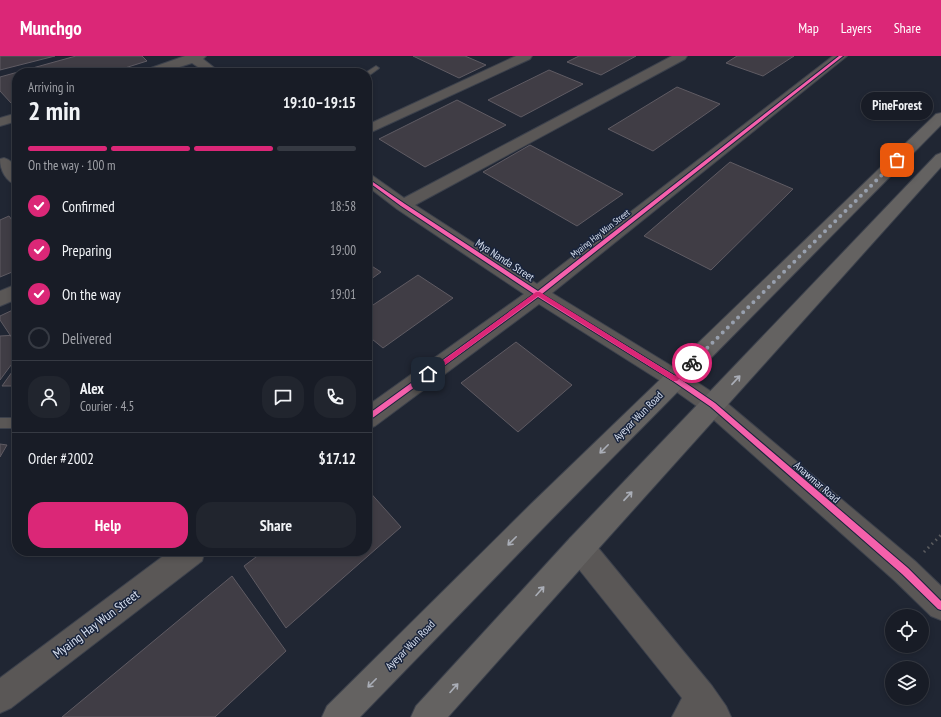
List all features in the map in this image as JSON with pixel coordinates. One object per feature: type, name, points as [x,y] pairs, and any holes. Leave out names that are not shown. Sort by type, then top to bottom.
[{"type":"main road","name":"Ayeyar Wun Road","points":[[338,717],[535,517],[941,117]]},
{"type":"main road","points":[[428,717],[580,548],[941,158]]},
{"type":"street","points":[[372,128],[526,56]]},
{"type":"street","points":[[403,205],[681,56]]},
{"type":"street","name":"Myaing Hay Wun Street","points":[[372,415],[538,294],[841,56]]},
{"type":"street","points":[[163,68],[195,57],[209,68]]},
{"type":"street","points":[[0,122],[12,118]]},
{"type":"street","points":[[1,161],[12,174]]},
{"type":"street","name":"Mya Nanda Street","points":[[372,183],[403,205],[538,294],[675,379]]},
{"type":"street","points":[[0,299],[12,293]]},
{"type":"street","name":"Anawmar Road","points":[[675,379],[712,405],[905,571],[941,606]]},
{"type":"street","points":[[580,548],[701,710]]},
{"type":"street","name":"Myaing Hay Wun Street","points":[[0,697],[185,556]]},
{"type":"lane","points":[[372,71],[376,68]]},
{"type":"lane","points":[[0,423],[12,423]]},
{"type":"building","points":[[0,56],[55,56],[0,70]]},
{"type":"building","points":[[76,56],[142,56],[147,61],[125,68],[33,68]]},
{"type":"building","points":[[413,56],[465,56],[486,65],[459,78]]},
{"type":"building","points":[[579,56],[636,56],[601,75],[567,62]]},
{"type":"building","points":[[737,56],[794,56],[763,76],[726,63]]},
{"type":"building","points":[[549,70],[583,84],[521,117],[488,100]]},
{"type":"building","points":[[12,74],[12,103],[0,91],[0,77]]},
{"type":"building","points":[[677,87],[720,104],[653,151],[608,129]]},
{"type":"building","points":[[457,100],[506,125],[425,167],[379,139]]},
{"type":"building","points":[[530,145],[623,194],[577,226],[483,172]]},
{"type":"building","points":[[730,162],[793,189],[711,270],[644,236]]},
{"type":"building","points":[[9,216],[12,220],[12,272],[0,277],[0,220]]},
{"type":"building","points":[[372,266],[381,272],[372,278]]},
{"type":"building","points":[[418,275],[453,298],[383,348],[372,339],[372,306]]},
{"type":"building","points":[[12,310],[12,338],[0,320],[0,316]]},
{"type":"building","points":[[12,335],[12,364],[0,380],[0,336]]},
{"type":"building","points":[[516,342],[572,385],[518,432],[461,383]]},
{"type":"building","points":[[12,372],[12,386],[2,386]]},
{"type":"building","points":[[0,444],[7,445],[0,457]]},
{"type":"building","points":[[372,495],[401,527],[372,552]]},
{"type":"building","points":[[257,556],[368,556],[286,628],[244,566]]},
{"type":"building","points":[[232,576],[286,651],[215,717],[62,717]]},
{"type":"cycle path","points":[[372,415],[538,294],[841,56]]},
{"type":"cycle path","points":[[372,183],[403,205],[538,294],[675,379],[713,405],[905,571],[941,606]]},
{"type":"way so far","points":[[692,363],[897,160]]},
{"type":"place","name":"PineForest","points":[[897,160]]},
{"type":"route","points":[[428,374],[538,294],[675,379],[692,363]]}]
